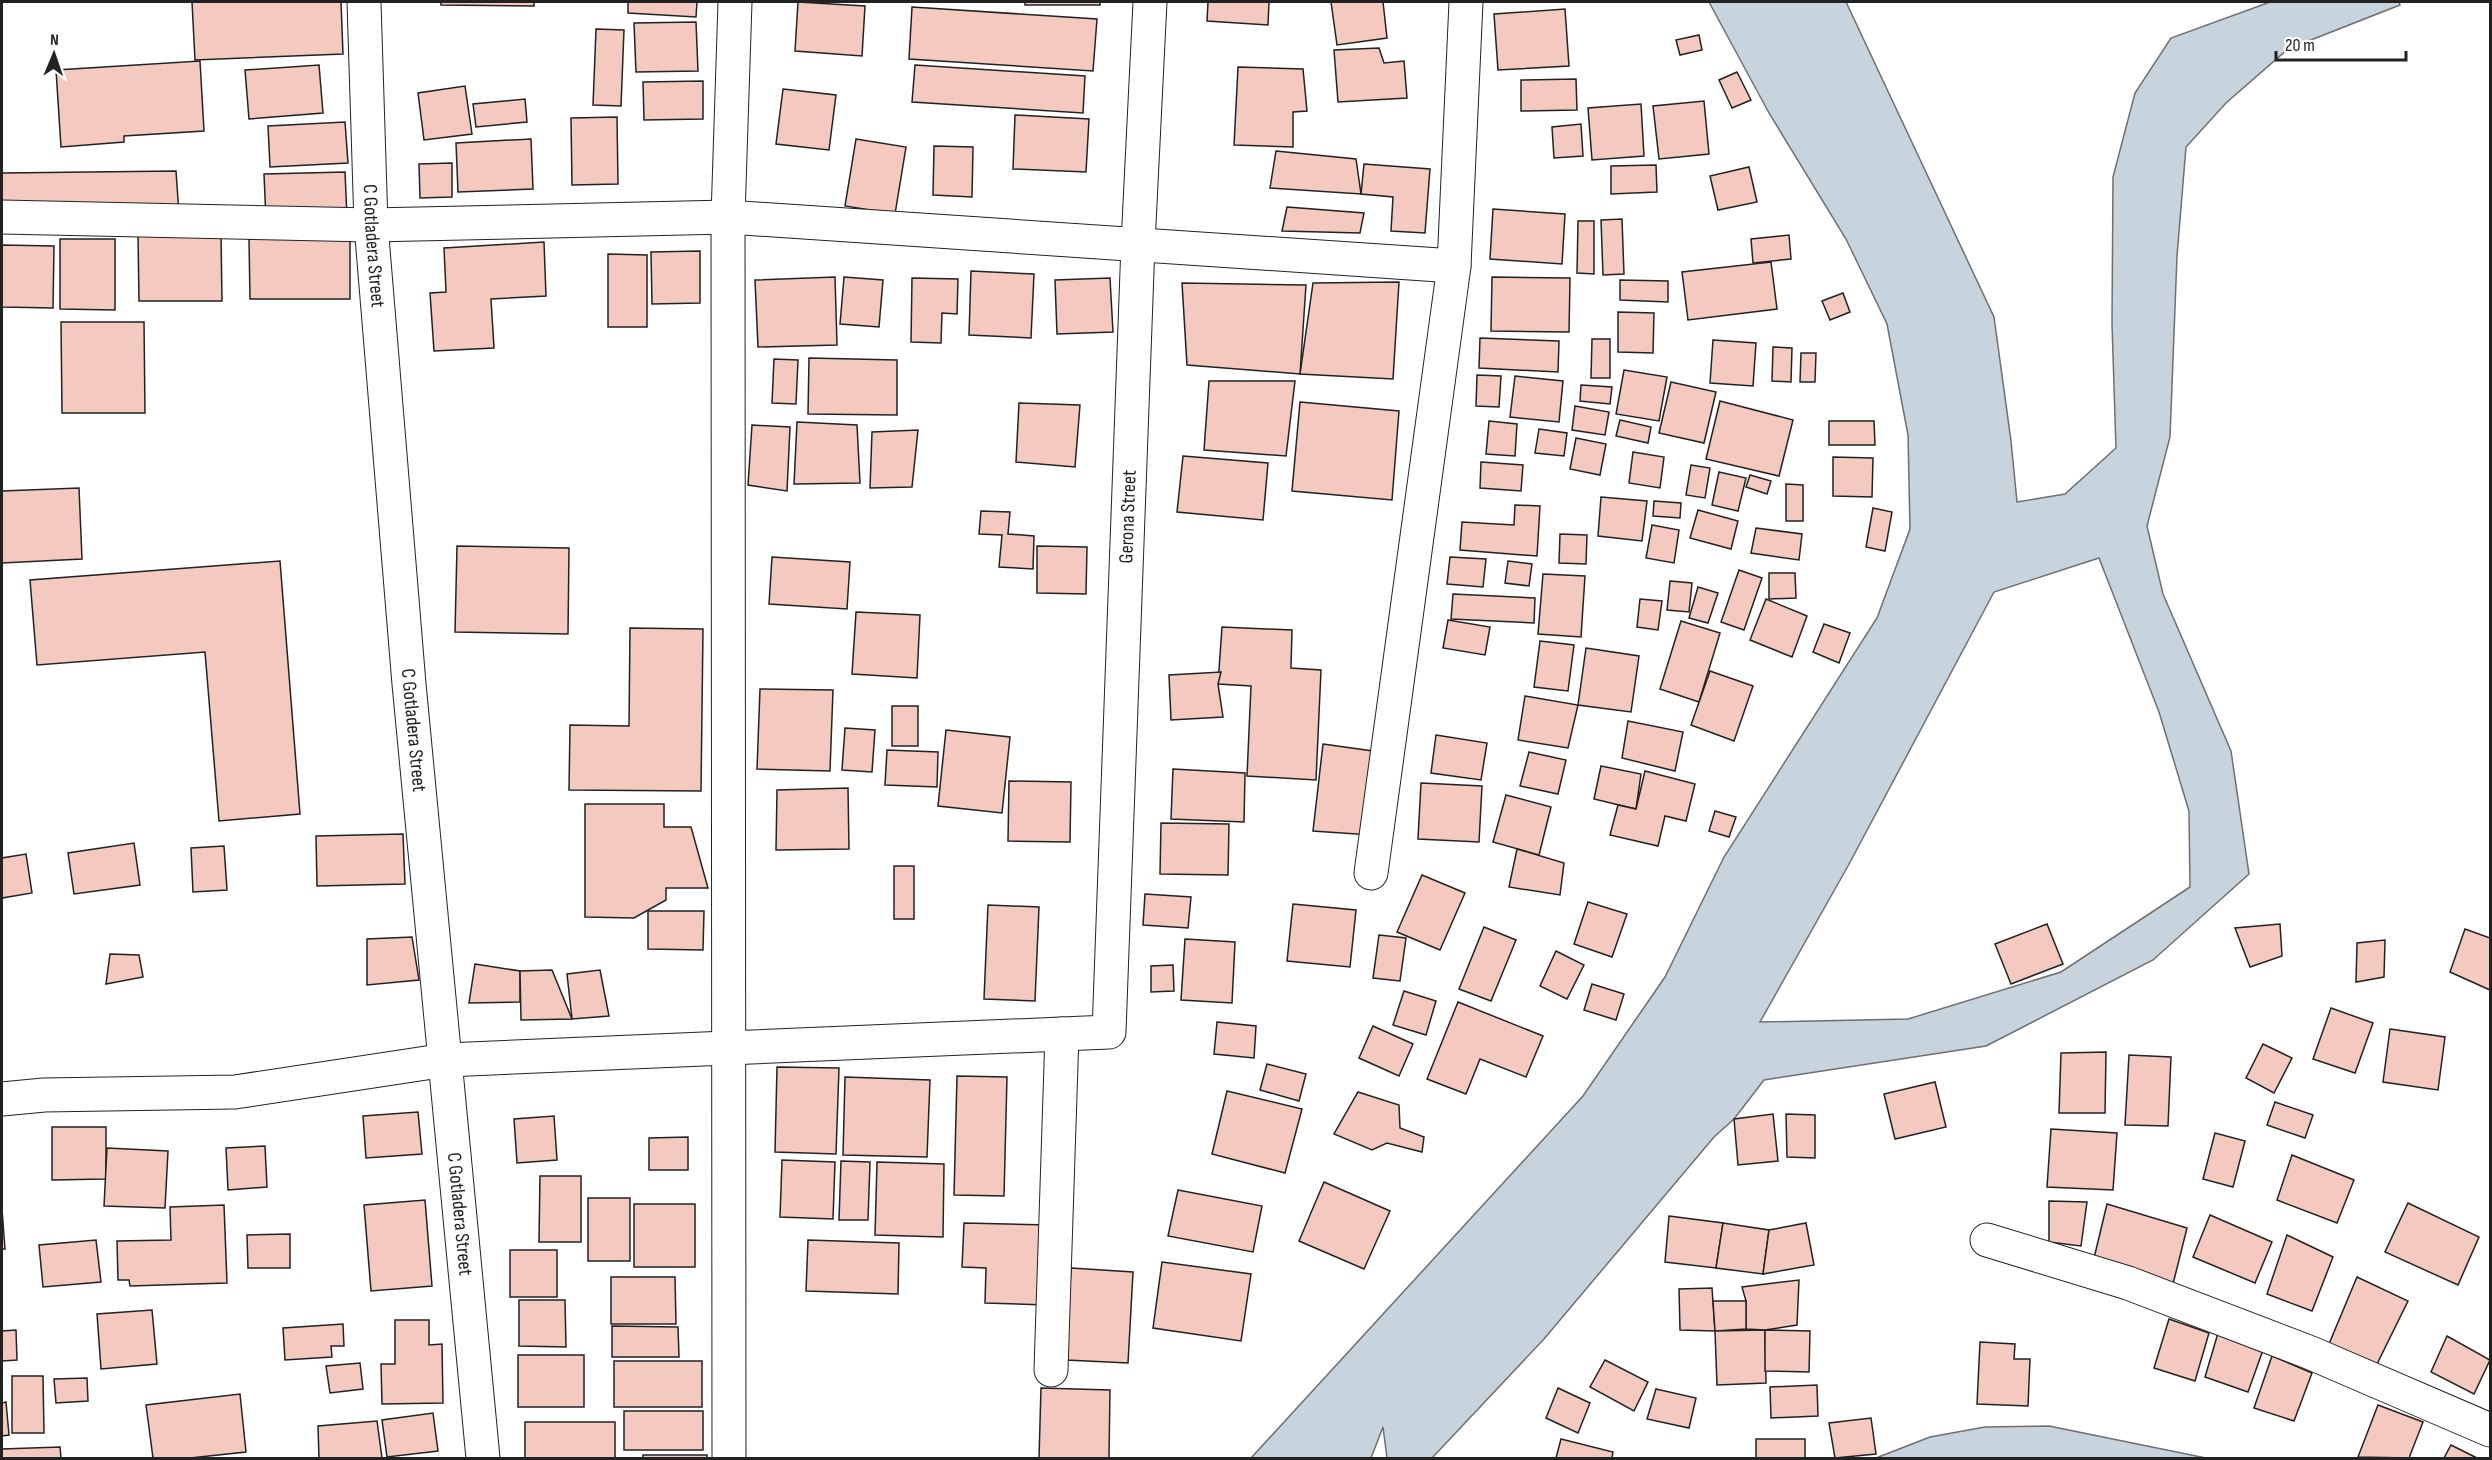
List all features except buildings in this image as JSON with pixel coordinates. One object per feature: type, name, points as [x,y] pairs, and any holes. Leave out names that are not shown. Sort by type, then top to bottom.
[{"type":"street","name":"C Gotladera Street","points":[[364,2],[371,225],[409,684],[483,1458]]},
{"type":"street","points":[[729,1458],[728,217],[735,2]]},
{"type":"street","name":"Gerona Street","points":[[1062,1034],[1109,1032],[1138,244],[1150,2]]},
{"type":"street","points":[[1371,873],[1454,266],[1466,2]]},
{"type":"street","points":[[2,217],[371,225],[728,217],[1454,266]]},
{"type":"street","points":[[2,1099],[44,1095],[235,1092],[446,1060],[1062,1034],[1052,1370]]},
{"type":"street","points":[[1987,1240],[2139,1287],[2311,1353],[2490,1430]]},
{"type":"shaded area","points":[[1709,2],[1846,2],[1994,317],[2017,502],[2065,494],[2116,448],[2112,324],[2113,177],[2135,93],[2171,38],[2270,2],[2399,2],[2400,5],[2288,49],[2226,103],[2186,147],[2177,256],[2170,437],[2147,526],[2163,594],[2231,751],[2249,874],[2153,960],[1986,1046],[1764,1080],[1734,1119],[1714,1137],[1544,1339],[1432,1458],[1387,1458],[1383,1427],[1371,1458],[1251,1458],[1583,1096],[1665,977],[1724,857],[1877,618],[1910,529],[1908,435],[1887,324],[1846,239],[1769,113]],"holes":[[[2099,558],[2159,712],[2189,811],[2190,887],[2061,972],[1908,1019],[1760,1022],[1848,866],[1994,592]]]},
{"type":"shaded area","points":[[2049,1426],[2206,1458],[1876,1458],[1930,1437],[1985,1427]]}]
